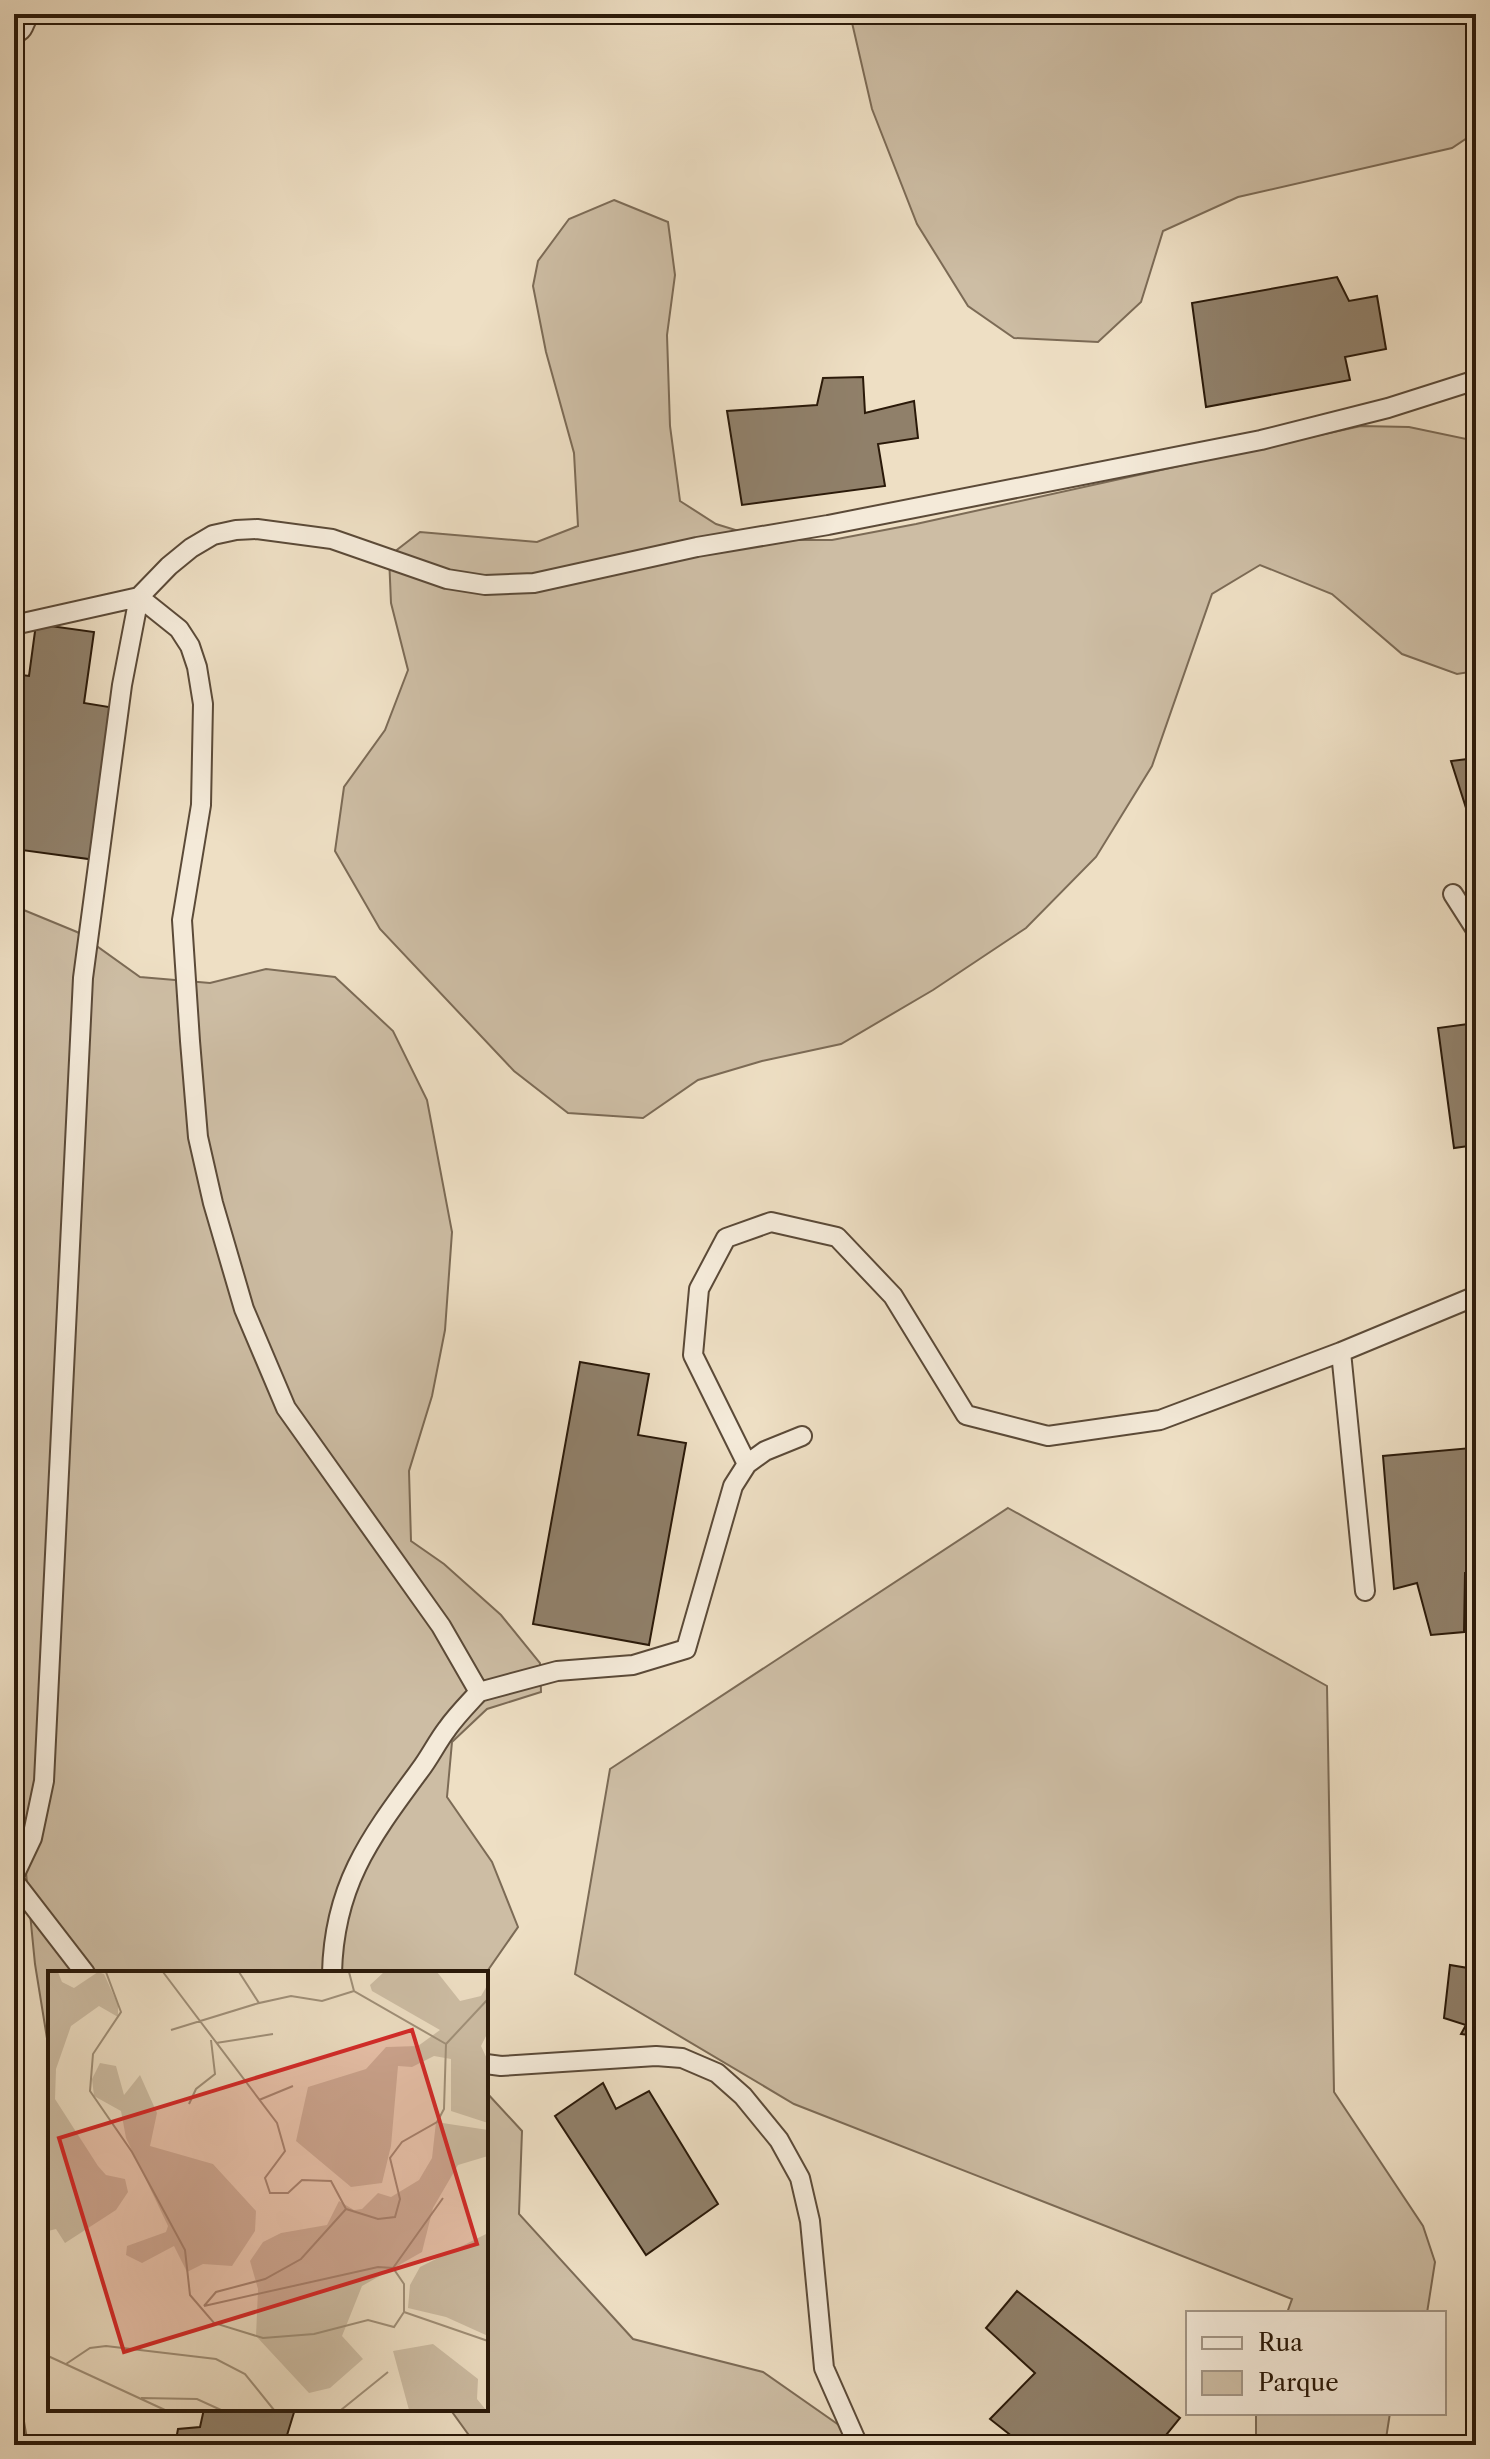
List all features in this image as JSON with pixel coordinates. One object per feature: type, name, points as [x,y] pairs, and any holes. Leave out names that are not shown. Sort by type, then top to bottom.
[{"type":"street","points":[[14,23],[18,14]]},
{"type":"lane","points":[[83,1971],[14,1879],[32,1838],[44,1781],[83,978],[122,685],[139,597],[191,548],[213,535],[236,530],[257,529],[332,539],[447,579],[485,585],[534,583],[697,547],[828,525],[1261,440],[1388,408],[1476,380]]},
{"type":"lane","points":[[14,625],[139,597]]},
{"type":"lane","points":[[139,597],[179,629],[190,646],[203,704],[201,805],[182,920],[190,1041],[198,1137],[213,1203],[244,1309],[286,1408],[441,1626],[479,1692]]},
{"type":"lane","points":[[1453,894],[1476,930]]},
{"type":"lane","points":[[747,1464],[693,1355],[699,1289],[726,1238],[771,1222],[837,1237],[893,1296],[966,1415],[1048,1436],[1160,1420],[1341,1352],[1476,1296]]},
{"type":"lane","points":[[1341,1352],[1365,1591]]},
{"type":"lane","points":[[332,1971],[333,1941],[349,1879],[386,1814],[448,1727],[479,1692],[557,1671],[633,1665],[686,1649],[733,1486],[747,1464],[765,1451],[802,1436]]},
{"type":"lane","points":[[488,2064],[656,2056],[682,2058],[717,2073],[743,2096],[779,2140],[800,2178],[810,2221],[824,2368],[858,2445]]},
{"type":"green space","points":[[850,14],[1476,14],[1476,132],[1452,148],[1238,197],[1163,231],[1141,302],[1098,342],[1014,338],[968,306],[917,224],[872,109]]},
{"type":"green space","points":[[614,200],[668,222],[675,275],[667,335],[670,426],[680,501],[716,524],[768,540],[832,540],[1361,426],[1409,427],[1476,441],[1476,671],[1457,674],[1402,654],[1332,594],[1260,565],[1212,594],[1152,766],[1096,857],[1026,928],[933,990],[841,1044],[762,1061],[698,1080],[643,1118],[568,1113],[514,1071],[380,929],[335,851],[344,787],[385,730],[408,670],[391,603],[389,556],[420,532],[537,542],[578,526],[574,453],[546,352],[533,286],[538,261],[569,219]]},
{"type":"green space","points":[[14,906],[77,932],[140,977],[210,983],[266,969],[335,977],[393,1031],[427,1100],[452,1232],[445,1330],[432,1396],[409,1471],[411,1541],[444,1564],[501,1615],[540,1663],[541,1692],[487,1709],[452,1742],[447,1797],[492,1862],[518,1927],[487,1971],[48,1971],[48,2045],[35,1964],[22,1832],[14,1798]]},
{"type":"green space","points":[[1008,1508],[1327,1686],[1334,2092],[1423,2226],[1435,2262],[1427,2311],[1288,2311],[1292,2299],[794,2104],[575,1974],[610,1769]]},
{"type":"green space","points":[[488,2094],[522,2131],[519,2214],[633,2339],[763,2372],[856,2437],[851,2445],[476,2445],[451,2411],[488,2411]]},
{"type":"green space","points":[[14,2363],[28,2445],[14,2445]]},
{"type":"green space","points":[[1256,2415],[1390,2415],[1385,2445],[1256,2445]]},
{"type":"building","points":[[1337,277],[1349,301],[1377,296],[1386,349],[1345,357],[1350,380],[1206,407],[1192,303]]},
{"type":"building","points":[[863,377],[865,413],[914,401],[918,438],[878,444],[885,486],[742,505],[727,411],[817,405],[823,378]]},
{"type":"building","points":[[36,624],[94,632],[84,703],[115,708],[96,860],[14,849],[14,674],[29,676]]},
{"type":"building","points":[[1476,758],[1476,856],[1469,857],[1466,808],[1451,761]]},
{"type":"building","points":[[1476,1023],[1476,1145],[1454,1148],[1438,1028]]},
{"type":"building","points":[[580,1362],[649,1374],[638,1435],[686,1443],[649,1645],[533,1624]]},
{"type":"building","points":[[1471,1448],[1476,1492],[1476,1574],[1465,1573],[1464,1632],[1431,1635],[1417,1583],[1394,1589],[1383,1456]]},
{"type":"building","points":[[1476,1958],[1476,2036],[1461,2034],[1466,2025],[1444,2018],[1450,1965],[1474,1969]]},
{"type":"building","points":[[603,2083],[616,2109],[649,2091],[718,2204],[646,2255],[555,2116]]},
{"type":"building","points":[[1017,2291],[1180,2418],[1158,2445],[1023,2445],[990,2419],[1035,2373],[986,2328]]},
{"type":"building","points":[[204,2411],[294,2411],[284,2445],[175,2445],[178,2429],[200,2427]]}]
